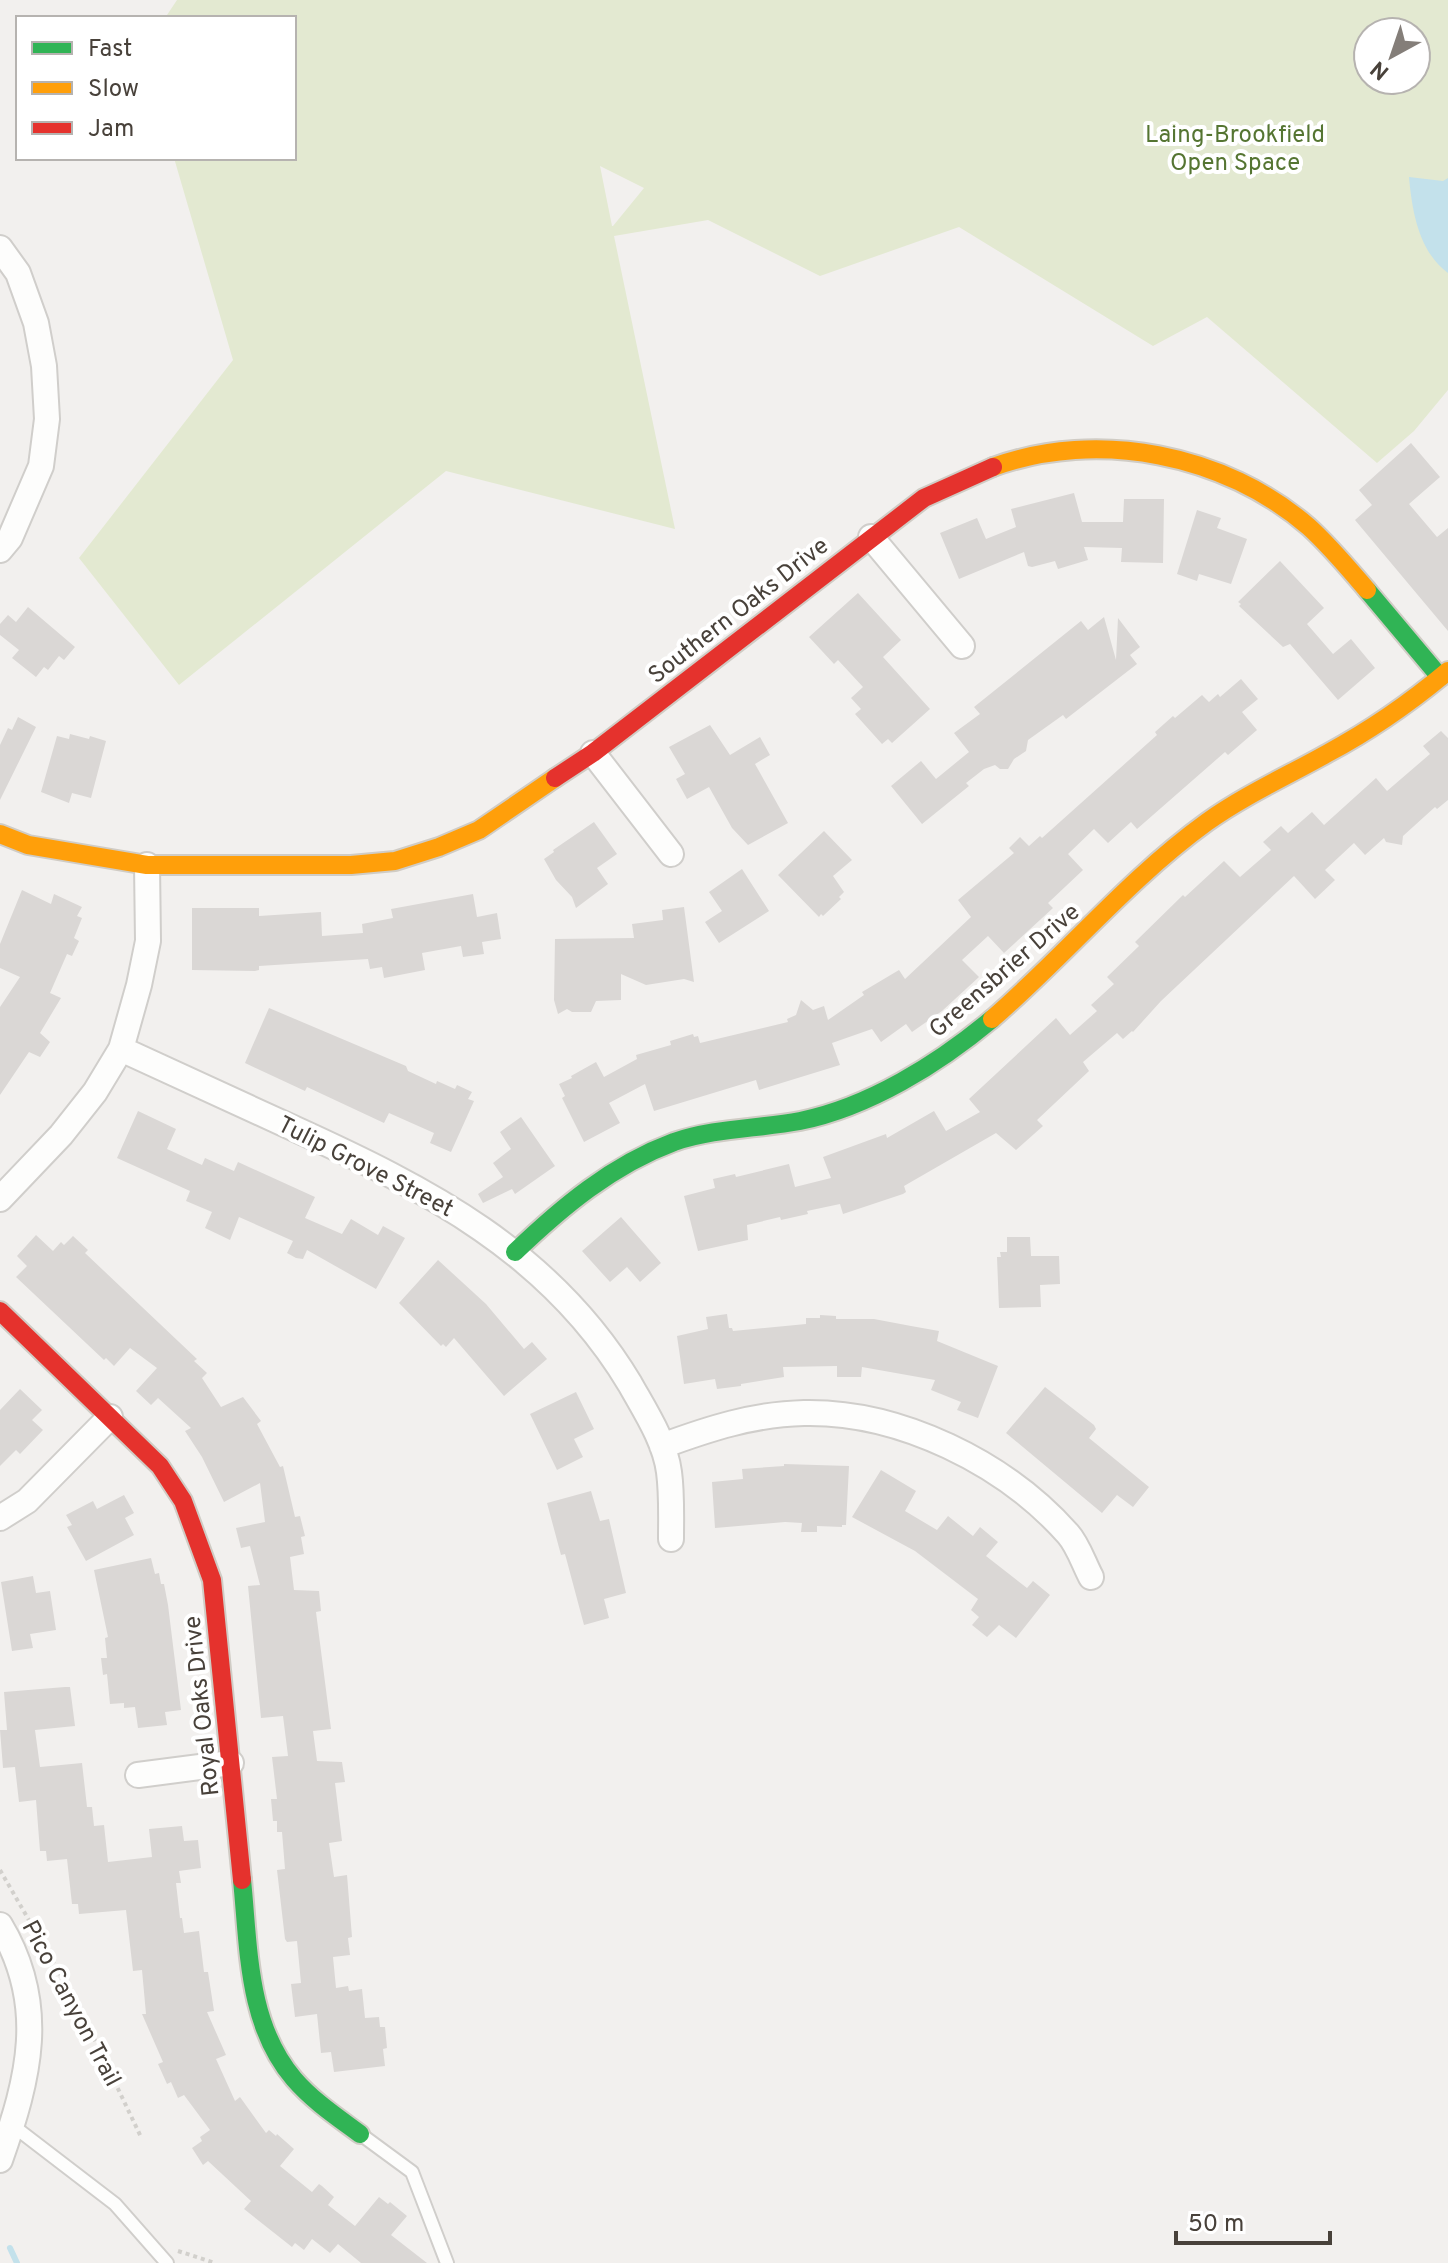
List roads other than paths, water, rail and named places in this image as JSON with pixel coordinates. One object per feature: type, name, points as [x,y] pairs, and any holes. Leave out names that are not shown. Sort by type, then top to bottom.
[{"type":"street","points":[[0,248],[18,273],[36,323],[44,366],[47,419],[41,466],[10,538],[0,550]]},
{"type":"street","name":"Southern Oaks Drive","points":[[2,840],[147,865],[292,866],[395,861],[479,830],[593,753],[924,498],[981,470],[1049,452],[1112,447],[1188,462],[1248,486],[1304,522],[1444,674]]},
{"type":"street","points":[[871,537],[962,646]]},
{"type":"street","name":"Greensbrier Drive","points":[[515,1252],[558,1210],[602,1179],[652,1150],[704,1133],[805,1120],[851,1104],[942,1057],[977,1032],[1160,861],[1204,824],[1258,789],[1371,727],[1444,674]]},
{"type":"street","points":[[593,753],[671,854]]},
{"type":"street","points":[[0,1199],[61,1135],[95,1092],[121,1049],[148,941],[147,865]]},
{"type":"street","name":"Tulip Grove Street","points":[[121,1049],[376,1166],[476,1223],[515,1252],[594,1333],[624,1375],[662,1446],[669,1471],[671,1539]]},
{"type":"street","name":"Royal Oaks Drive","points":[[0,1311],[160,1466],[183,1501],[212,1580],[254,1999],[266,2037],[286,2072],[313,2100],[360,2134]]},
{"type":"street","points":[[662,1446],[710,1428],[804,1413],[852,1416],[905,1430],[964,1454],[1020,1489],[1070,1536],[1091,1577]]},
{"type":"street","points":[[0,1518],[27,1501],[110,1417]]},
{"type":"street","points":[[138,1775],[231,1763]]},
{"type":"street","points":[[0,1925],[12,1945],[21,1970],[28,1996],[30,2026],[29,2057],[20,2103],[4,2143]]},
{"type":"lane","points":[[360,2134],[412,2172],[447,2263]]},
{"type":"lane","points":[[4,2143],[115,2204],[167,2263]]},
{"type":"water","points":[[1409,177],[1443,181],[1448,178],[1448,273],[1430,254],[1419,230]]},
{"type":"waterway","points":[[10,2248],[17,2263]]},
{"type":"park label","name":"Laing-Brookfield Open Space","points":[[1235,148]]}]
